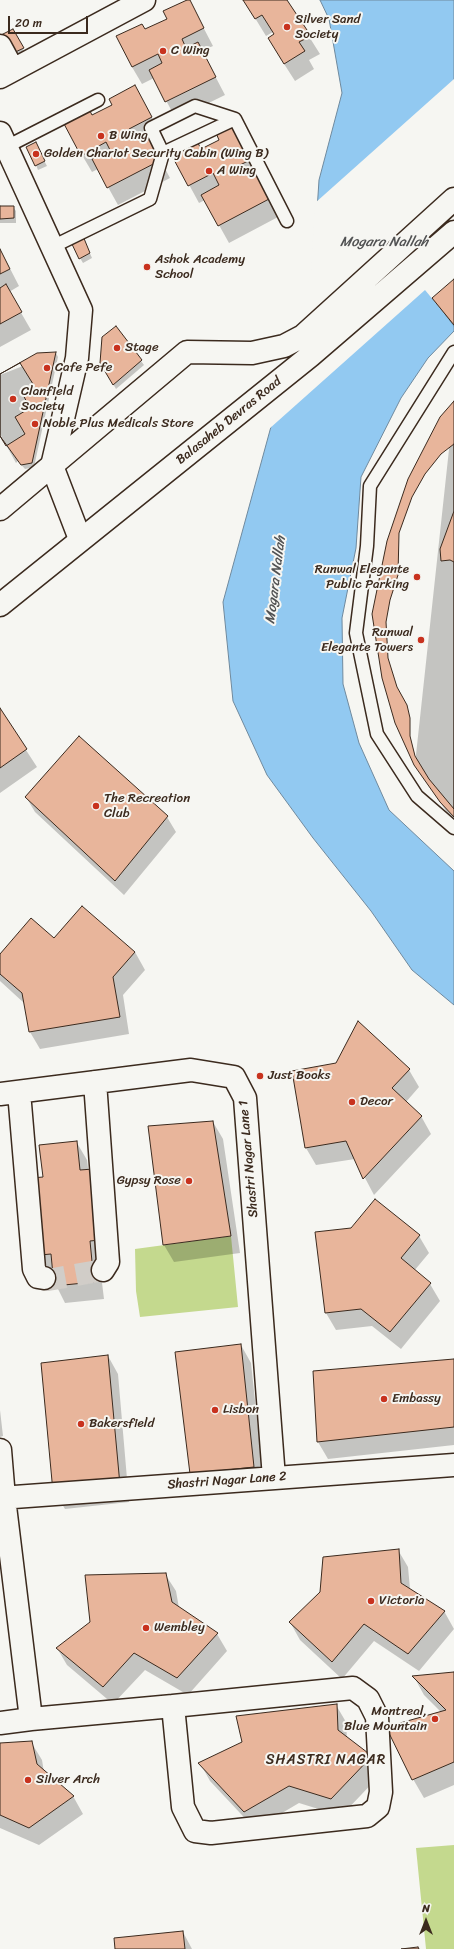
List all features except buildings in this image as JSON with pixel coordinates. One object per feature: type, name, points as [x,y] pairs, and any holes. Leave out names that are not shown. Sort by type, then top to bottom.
[{"type":"street","points":[[0,46],[6,74],[144,0]]},
{"type":"street","points":[[3,140],[81,310],[77,358],[52,466],[80,539]]},
{"type":"street","points":[[0,509],[187,352],[252,353],[284,346],[307,346],[454,199]]},
{"type":"street","name":"Balasaheb Devras Road","points":[[0,605],[307,346],[454,232]]},
{"type":"street","name":"Shastri Nagar Lane 1","points":[[10,1093],[191,1070],[234,1077],[245,1098],[274,1478]]},
{"type":"street","points":[[95,1082],[108,1262],[103,1270]]},
{"type":"street","points":[[10,1093],[34,1269],[38,1277],[44,1278]]},
{"type":"street","points":[[0,1450],[2,1498],[31,1719]]},
{"type":"street","name":"Shastri Nagar Lane 2","points":[[2,1498],[454,1464]]},
{"type":"street","points":[[0,1723],[353,1688],[368,1699],[377,1717],[381,1792],[378,1807],[367,1816],[211,1833],[194,1831],[183,1807],[173,1706]]},
{"type":"lane","points":[[3,140],[98,100]]},
{"type":"lane","points":[[52,246],[150,199],[163,153],[151,128],[195,106],[235,119],[287,221]]},
{"type":"lane","points":[[163,153],[235,119]]},
{"type":"lane","points":[[454,352],[370,486],[368,546],[356,634],[377,734],[417,796],[454,828]]},
{"type":"green space","points":[[231,1236],[238,1307],[140,1317],[136,1291],[135,1249]]},
{"type":"green space","points":[[454,1845],[454,1949],[426,1949],[416,1848]]},
{"type":"water","name":"Mogara Nallah","points":[[320,0],[454,0],[454,262],[432,298],[454,325],[454,331],[428,358],[401,398],[361,477],[356,548],[342,618],[343,684],[359,743],[389,810],[454,871],[454,1005],[412,970],[371,911],[313,838],[267,775],[233,701],[223,602],[313,273],[319,180],[342,93],[329,19]]},
{"type":"pier","points":[[454,79],[454,266],[435,298],[454,322],[454,325],[425,290],[269,429],[311,273],[315,203]]},
{"type":"tunnel","points":[[44,1278],[48,1280],[103,1270]]},
{"type":"place","name":"Silver Sand Society","points":[[287,27]]},
{"type":"place","name":"C Wing","points":[[163,51]]},
{"type":"place","name":"B Wing","points":[[101,136]]},
{"type":"place","name":"Golden Chariot Security Cabin (Wing B)","points":[[36,154]]},
{"type":"place","name":"A Wing","points":[[209,171]]},
{"type":"place","name":"Ashok Academy School","points":[[147,267]]},
{"type":"place","name":"Stage","points":[[117,348]]},
{"type":"place","name":"Cafe Pefe","points":[[47,368]]},
{"type":"place","name":"Clanfield Society","points":[[13,399]]},
{"type":"place","name":"Noble Plus Medicals Store","points":[[35,424]]},
{"type":"place","name":"Runwal Elegante Public Parking","points":[[417,577]]},
{"type":"place","name":"Runwal Elegante Towers","points":[[421,640]]},
{"type":"place","name":"The Recreation Club","points":[[96,806]]},
{"type":"place","name":"Just Books","points":[[260,1076]]},
{"type":"place","name":"Decor","points":[[352,1102]]},
{"type":"place","name":"Gypsy Rose","points":[[189,1181]]},
{"type":"place","name":"Embassy","points":[[384,1399]]},
{"type":"place","name":"Lisbon","points":[[215,1410]]},
{"type":"place","name":"Bakersfield","points":[[81,1424]]},
{"type":"place","name":"Victoria","points":[[371,1601]]},
{"type":"place","name":"Wembley","points":[[146,1628]]},
{"type":"place","name":"Montreal, Blue Mountain","points":[[435,1719]]},
{"type":"place","name":"Silver Arch","points":[[28,1780]]},
{"type":"district","name":"SHASTRI NAGAR","points":[[326,1760]]}]
